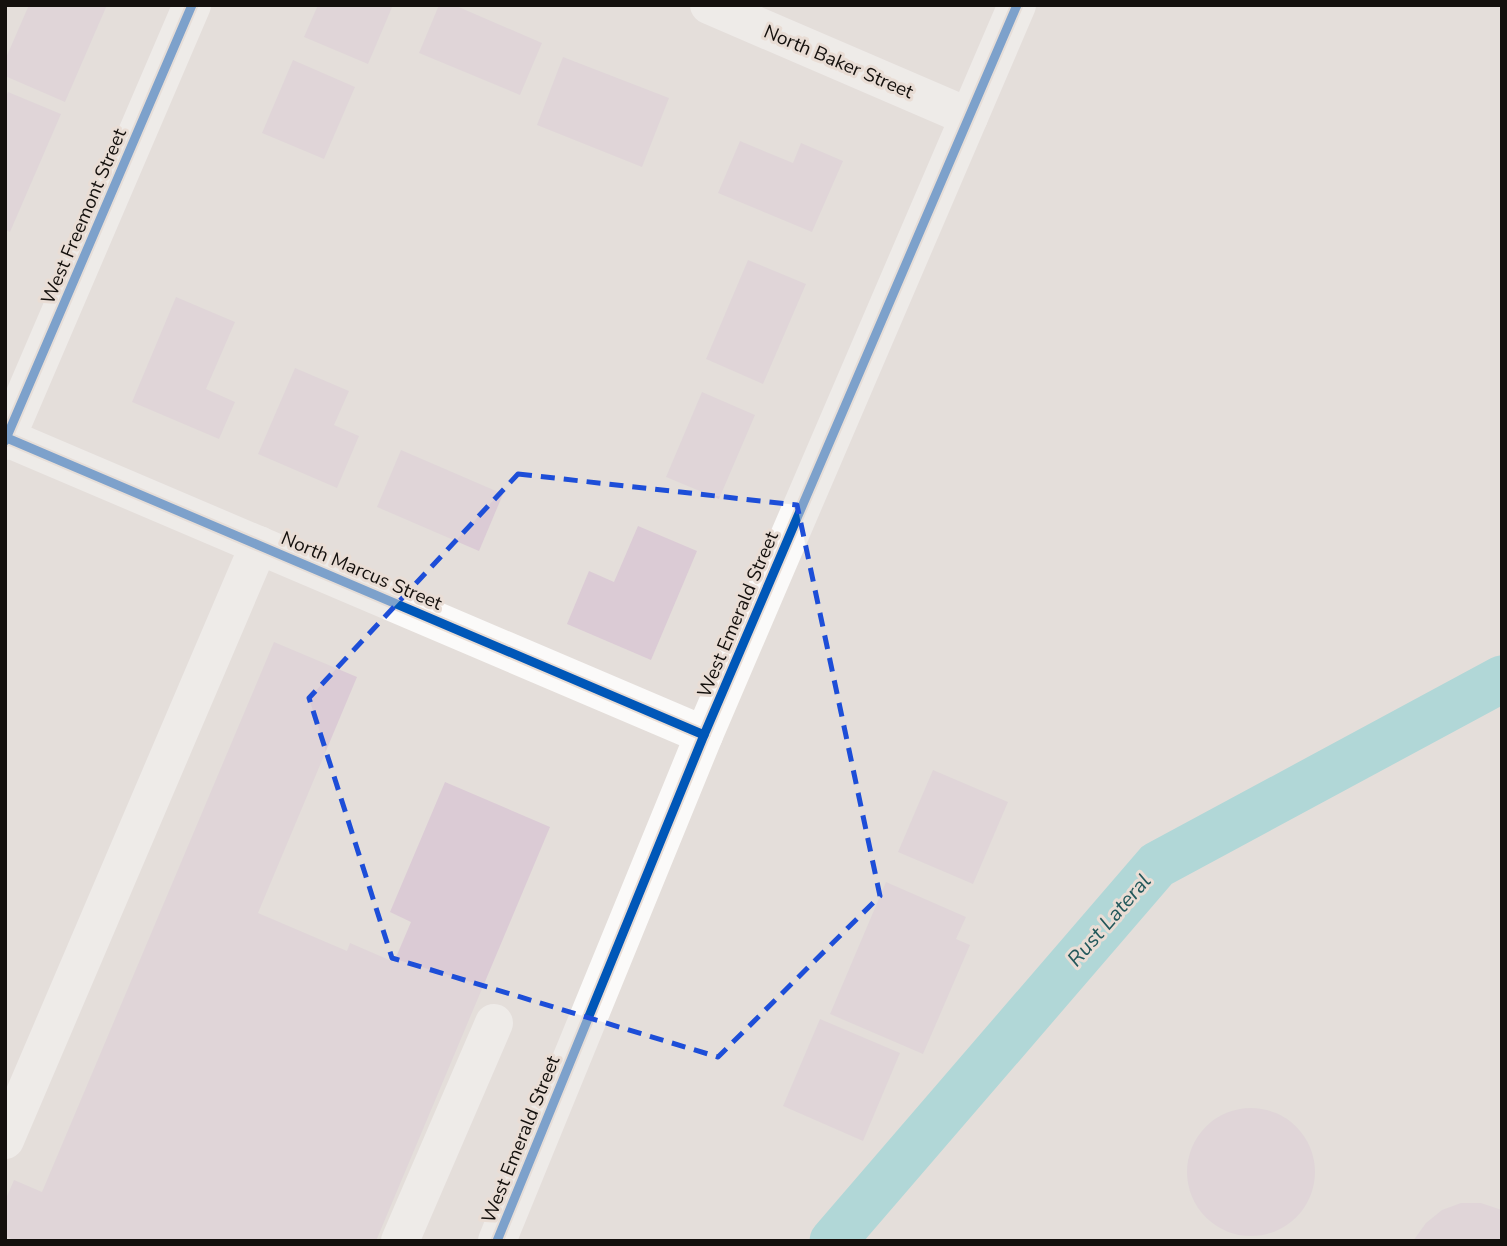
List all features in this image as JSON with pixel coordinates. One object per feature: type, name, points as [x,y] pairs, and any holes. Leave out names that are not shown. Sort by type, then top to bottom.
[{"type":"street","name":"West Freemont Street","points":[[6,439],[192,5]]},
{"type":"street","name":"North Baker Street","points":[[709,5],[969,117]]},
{"type":"street","name":"West Emerald Street","points":[[497,1241],[704,735],[1017,5]]},
{"type":"street","name":"North Marcus Street","points":[[6,439],[704,735]]},
{"type":"street","points":[[5,1140],[259,545]]},
{"type":"street","points":[[400,1241],[494,1023]]},
{"type":"highlighted area","points":[[518,474],[797,505],[880,896],[718,1057],[392,958],[309,698]]},
{"type":"building","points":[[29,5],[107,5],[65,102],[5,76],[5,60]]},
{"type":"building","points":[[318,5],[393,5],[368,64],[304,37]]},
{"type":"building","points":[[439,5],[454,5],[542,43],[520,95],[419,53]]},
{"type":"building","points":[[563,57],[669,98],[642,167],[537,125]]},
{"type":"building","points":[[293,60],[355,87],[324,159],[262,133]]},
{"type":"building","points":[[8,92],[61,114],[10,232],[5,230],[5,99]]},
{"type":"building","points":[[740,141],[793,163],[801,143],[843,161],[812,232],[718,193]]},
{"type":"building","points":[[748,260],[806,284],[763,384],[706,359]]},
{"type":"building","points":[[176,297],[235,322],[206,389],[235,402],[219,439],[132,402]]},
{"type":"building","points":[[295,368],[349,391],[334,425],[359,436],[337,488],[258,454]]},
{"type":"building","points":[[702,392],[755,415],[719,499],[666,477]]},
{"type":"building","points":[[401,450],[503,494],[479,551],[377,507]]},
{"type":"building","points":[[638,526],[697,551],[651,660],[567,624],[589,571],[614,582]]},
{"type":"building","points":[[274,642],[357,677],[258,913],[347,951],[350,943],[394,962],[411,922],[390,912],[445,782],[550,827],[376,1241],[16,1241],[5,1236],[5,1201],[14,1180],[42,1192]]},
{"type":"building","points":[[933,770],[1008,802],[973,884],[898,852]]},
{"type":"building","points":[[886,882],[966,917],[956,939],[970,945],[923,1054],[830,1014]]},
{"type":"building","points":[[820,1019],[900,1053],[863,1141],[783,1106]]},
{"type":"building","points":[[1251,1108],[1275,1113],[1296,1127],[1310,1148],[1315,1172],[1310,1196],[1296,1217],[1275,1231],[1251,1236],[1227,1231],[1206,1217],[1192,1196],[1187,1172],[1192,1148],[1206,1127],[1227,1113]]},
{"type":"building","points":[[1461,1203],[1481,1203],[1502,1210],[1502,1241],[1413,1241],[1426,1223],[1442,1210]]},
{"type":"waterway","name":"Rust Lateral","points":[[833,1241],[1157,865],[1502,679]]},
{"type":"cycle path","points":[[5,441],[192,5]]},
{"type":"cycle path","points":[[497,1241],[704,735],[1017,5]]},
{"type":"cycle path","points":[[7,438],[704,735]]}]
